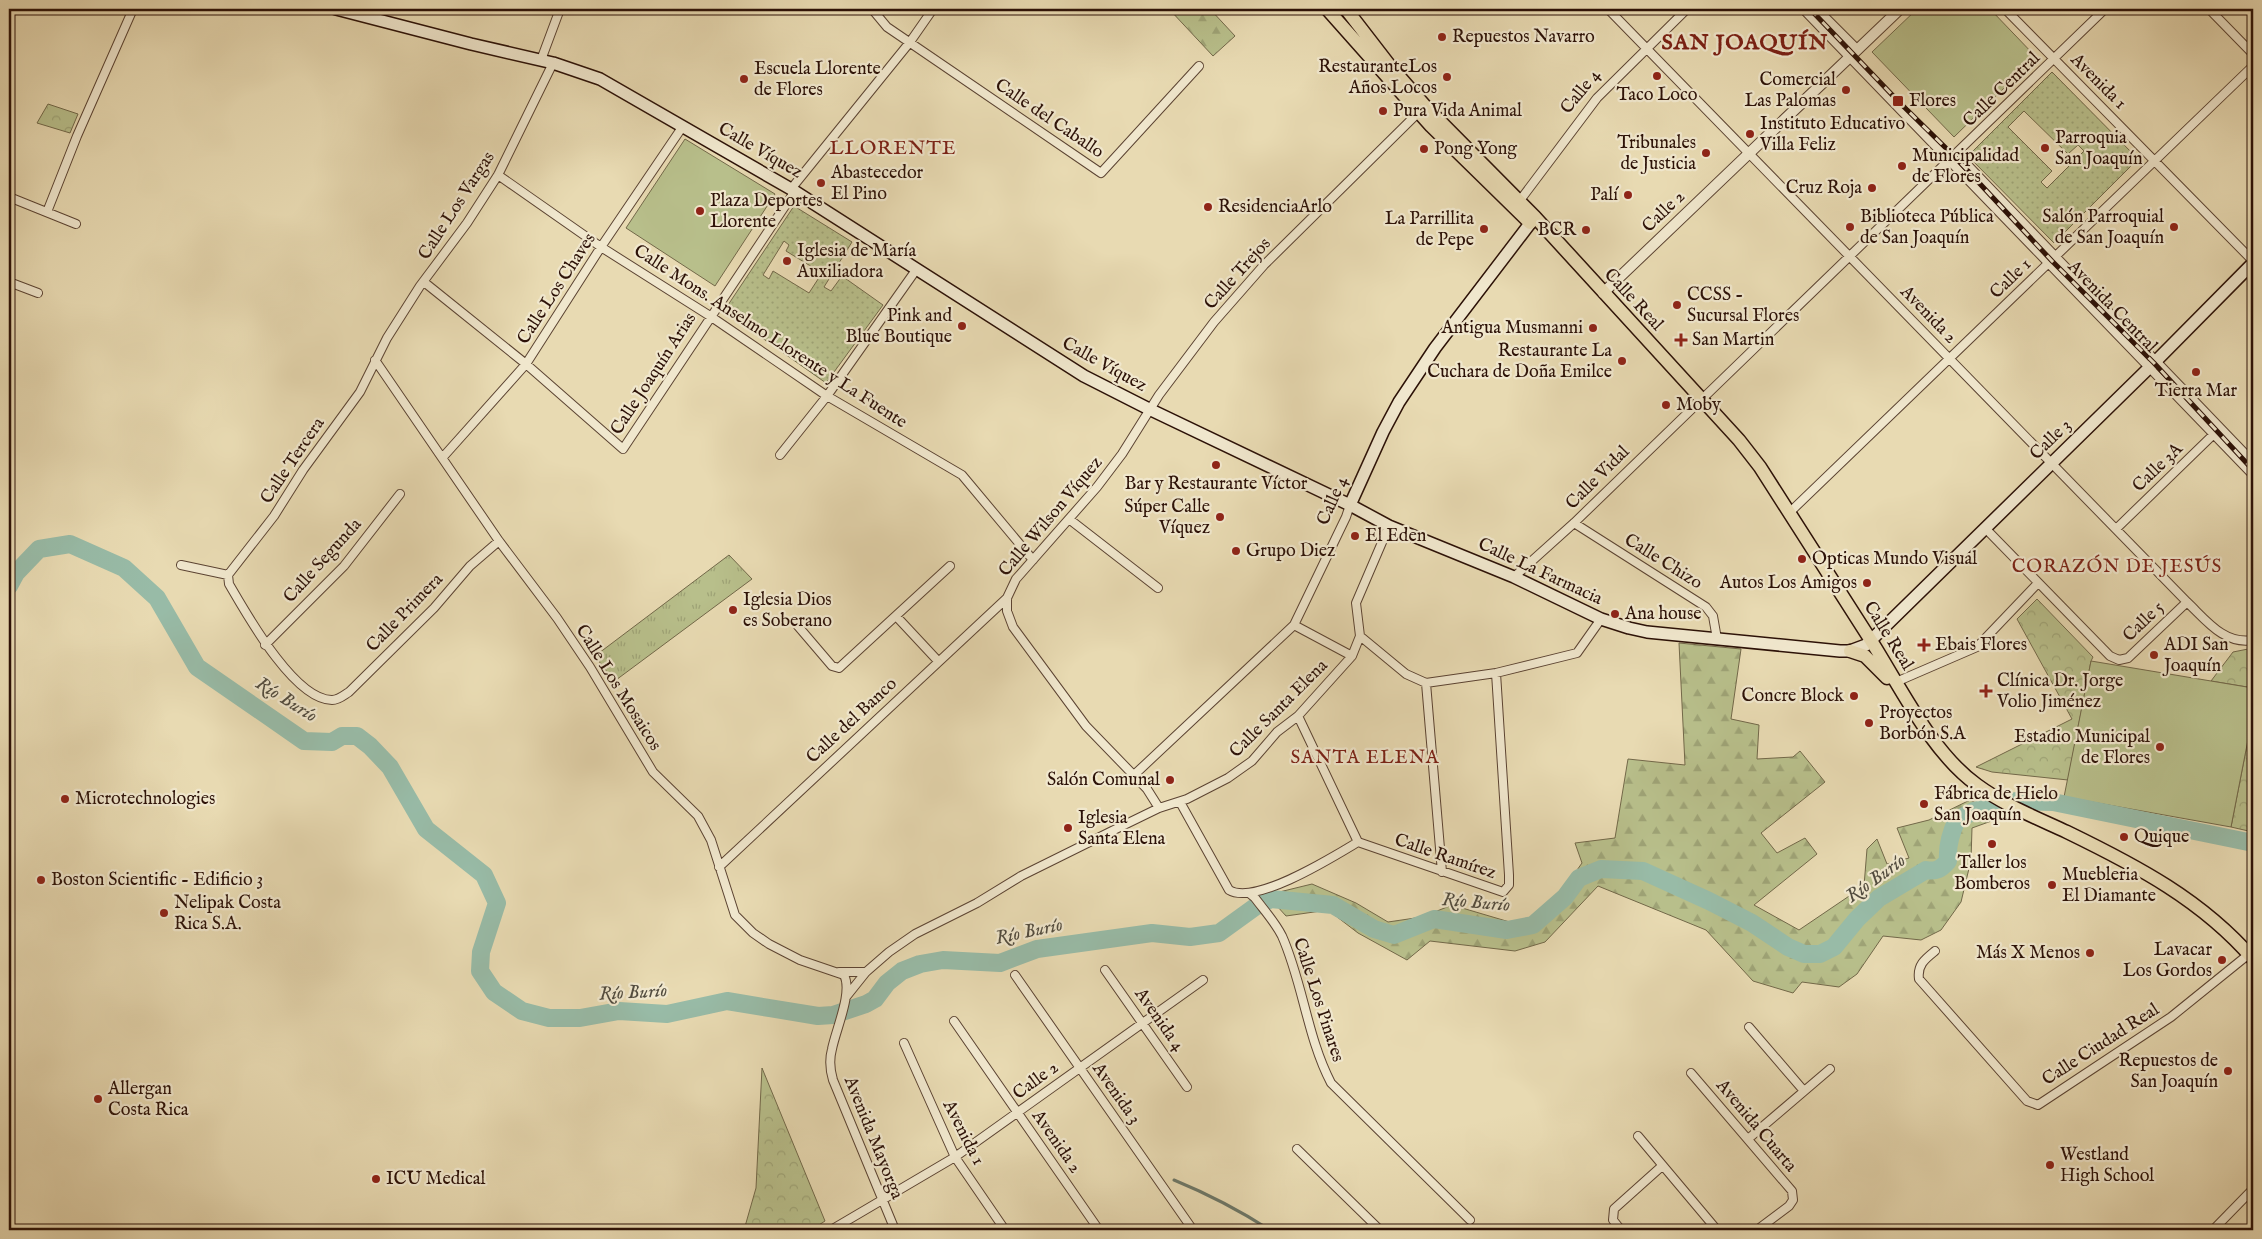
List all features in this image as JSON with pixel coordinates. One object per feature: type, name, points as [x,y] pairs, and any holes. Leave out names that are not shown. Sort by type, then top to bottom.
[{"type":"main road","name":"Calle Víquez","points":[[336,9],[471,44],[554,63],[600,78],[793,190],[1084,376],[1149,410],[1350,505]]},
{"type":"main road","name":"Calle Real","points":[[1327,9],[1336,15],[1421,109],[1563,250],[1739,440],[1760,467],[1896,682],[1947,758],[1966,776],[1991,794],[2107,852],[2164,884],[2212,917],[2251,957]]},
{"type":"main road","name":"Calle Real","points":[[1346,9],[1421,109]]},
{"type":"main road","name":"Calle 4","points":[[1350,505],[1383,432],[1399,402],[1435,348],[1532,220]]},
{"type":"main road","name":"Calle 3","points":[[1871,640],[2052,464],[2253,262]]},
{"type":"main road","name":"Calle La Farmacia","points":[[1350,505],[1389,526],[1514,577],[1601,619],[1646,632],[1850,651]]},
{"type":"main road","points":[[1850,651],[1860,648],[1871,640]]},
{"type":"main road","points":[[1850,651],[1865,656],[1889,679],[1896,682]]},
{"type":"street","points":[[47,212],[77,136],[133,9]]},
{"type":"street","points":[[541,60],[560,9]]},
{"type":"street","points":[[872,9],[887,27],[910,42]]},
{"type":"street","name":"Calle Joaquín Arias","points":[[526,364],[623,449],[793,190],[910,42],[933,9]]},
{"type":"street","name":"Avenida 2","points":[[1608,9],[2186,602],[2219,633],[2230,639],[2253,640]]},
{"type":"street","name":"Calle 4","points":[[1517,205],[1597,98],[1687,9]]},
{"type":"street","name":"Avenida Central","points":[[1803,9],[2049,263],[2253,462]]},
{"type":"street","points":[[1817,9],[1858,50]]},
{"type":"street","name":"Calle 2","points":[[1603,293],[1900,9]]},
{"type":"street","name":"Avenida 1","points":[[2005,9],[2253,262]]},
{"type":"street","name":"Calle Central","points":[[1701,398],[1957,154],[2105,9]]},
{"type":"street","points":[[2209,9],[2253,54]]},
{"type":"street","name":"Calle del Caballo","points":[[910,42],[1101,173],[1199,66]]},
{"type":"street","name":"Calle Los Vargas","points":[[375,360],[387,338],[424,282],[467,223],[498,175],[554,63]]},
{"type":"street","name":"Calle 1","points":[[1788,513],[2253,66]]},
{"type":"street","name":"Calle Trejos","points":[[1149,410],[1214,322],[1264,265],[1421,109]]},
{"type":"street","name":"Calle Los Chaves","points":[[443,457],[526,364],[601,247],[683,126]]},
{"type":"street","name":"Avenida Central","points":[[1957,154],[2153,363],[2214,435],[2253,475]]},
{"type":"street","name":"Calle Mons. Anselmo Llorente y La Fuente","points":[[498,175],[601,247],[710,316],[827,396],[962,476],[1033,560]]},
{"type":"street","points":[[9,196],[76,224]]},
{"type":"street","points":[[780,455],[827,396],[916,270]]},
{"type":"street","points":[[9,282],[38,293]]},
{"type":"street","points":[[424,282],[526,364]]},
{"type":"street","name":"Calle Los Mosaicos","points":[[375,360],[499,541],[557,618],[590,667],[653,772],[698,816],[710,840],[735,915],[753,933],[792,957],[840,972],[856,974],[866,972]]},
{"type":"street","name":"Calle Tercera","points":[[228,575],[274,516],[303,470],[360,392],[375,360]]},
{"type":"street","name":"Calle Vidal","points":[[1514,577],[1574,523],[1701,398]]},
{"type":"street","name":"Calle Wilson Víquez","points":[[1149,410],[1122,454],[1011,586],[1007,598],[1007,611],[1013,627],[1025,646],[1086,726],[1153,796],[1159,808]]},
{"type":"street","name":"Calle 3A","points":[[2116,529],[2220,428]]},
{"type":"street","name":"Calle Segunda","points":[[265,645],[344,566],[400,494]]},
{"type":"street","name":"Calle 4","points":[[1134,775],[1294,624],[1350,505]]},
{"type":"street","points":[[1069,519],[1158,588]]},
{"type":"street","name":"Calle Chizo","points":[[1574,523],[1711,611],[1717,639]]},
{"type":"street","name":"Calle Santa Elena","points":[[846,997],[866,972],[889,952],[915,934],[978,903],[1021,876],[1159,808],[1180,802],[1228,778],[1252,761],[1277,732],[1298,716],[1352,656],[1360,636],[1356,603],[1389,526]]},
{"type":"street","points":[[1896,682],[1977,647],[2038,583],[1985,528]]},
{"type":"street","name":"Calle Primera","points":[[265,645],[308,691],[322,698],[336,699],[349,692],[434,608],[470,566],[499,541]]},
{"type":"street","points":[[181,565],[228,575],[229,584],[265,645]]},
{"type":"street","points":[[797,625],[832,666],[839,668],[950,566]]},
{"type":"street","name":"Calle 5","points":[[2038,583],[2110,656],[2119,660],[2128,658],[2186,602]]},
{"type":"street","name":"Calle del Banco","points":[[719,867],[1007,598]]},
{"type":"street","points":[[896,616],[938,661]]},
{"type":"street","points":[[1360,636],[1406,674],[1426,683],[1496,673],[1576,653],[1601,619]]},
{"type":"street","points":[[1294,624],[1352,656]]},
{"type":"street","name":"Calle Ramírez","points":[[1358,842],[1500,892],[1506,890],[1509,885],[1496,673]]},
{"type":"street","points":[[1426,683],[1442,872]]},
{"type":"street","points":[[1180,802],[1229,890],[1237,895],[1252,896],[1300,876],[1358,842],[1298,716]]},
{"type":"street","name":"Calle Los Pinares","points":[[1252,896],[1281,936],[1294,969],[1321,1066],[1331,1083],[1470,1220]]},
{"type":"street","name":"Calle Ciudad Real","points":[[1935,951],[1923,961],[1918,970],[1919,979],[2027,1101],[2038,1105],[2172,1017],[2251,957]]},
{"type":"street","name":"Avenida 4","points":[[1105,970],[1187,1087]]},
{"type":"street","points":[[840,972],[846,979],[846,997]]},
{"type":"street","name":"Avenida 3","points":[[1015,975],[1193,1230]]},
{"type":"street","name":"Calle 2","points":[[831,1230],[955,1157],[1018,1114],[1203,980]]},
{"type":"street","name":"Avenida Mayorga","points":[[846,997],[831,1051],[830,1068],[833,1080],[895,1230]]},
{"type":"street","name":"Avenida 2","points":[[954,1021],[1099,1230]]},
{"type":"street","points":[[1748,1027],[1804,1091]]},
{"type":"street","name":"Avenida 1","points":[[904,1043],[955,1157],[1005,1230]]},
{"type":"street","points":[[1748,1139],[1830,1069]]},
{"type":"street","name":"Avenida Cuarta","points":[[1691,1073],[1792,1191],[1793,1200],[1789,1206],[1757,1230]]},
{"type":"street","points":[[1638,1136],[1717,1230]]},
{"type":"street","points":[[1297,1149],[1380,1230]]},
{"type":"street","points":[[1622,1230],[1613,1220],[1612,1214],[1614,1209],[1662,1166]]},
{"type":"street","points":[[2213,1230],[2253,1189]]},
{"type":"green space","points":[[1169,9],[1210,9],[1235,36],[1213,56]]},
{"type":"green space","points":[[1917,9],[1990,9],[2036,57],[1954,137],[1872,52]]},
{"type":"green space","points":[[2052,72],[2138,159],[2054,243],[1968,156]],"holes":[[[2024,111],[2068,154],[2078,145],[2084,151],[2047,188],[2041,182],[2052,171],[2008,127]]]},
{"type":"green space","points":[[48,104],[78,114],[70,133],[37,123]]},
{"type":"green space","name":"Plaza Deportes Llorente","points":[[685,139],[775,194],[715,286],[626,228]]},
{"type":"green space","points":[[794,206],[852,242],[824,287],[831,291],[842,276],[883,305],[826,383],[724,311]],"holes":[[[784,241],[789,245],[786,251],[822,273],[809,293],[773,271],[769,279],[763,275]]]},
{"type":"green space","points":[[729,555],[752,579],[616,680],[610,676],[595,656]]},
{"type":"green space","points":[[2037,599],[2093,657],[2068,780],[1992,772],[1976,767],[2072,719],[2017,619]]},
{"type":"green space","points":[[1679,643],[1741,649],[1731,719],[1759,725],[1757,759],[1793,757],[1800,751],[1825,782],[1761,833],[1777,853],[1805,838],[1817,854],[1754,905],[1799,930],[1864,886],[1867,849],[1877,839],[1887,864],[1909,858],[1897,828],[1929,820],[1970,800],[1999,815],[1997,819],[1972,828],[1971,860],[1961,902],[1941,930],[1921,940],[1883,936],[1857,974],[1839,987],[1802,982],[1793,993],[1753,981],[1706,930],[1598,886],[1545,942],[1515,951],[1430,941],[1407,960],[1358,933],[1328,910],[1286,916],[1267,895],[1312,884],[1356,903],[1388,922],[1422,917],[1452,905],[1513,923],[1536,921],[1548,911],[1582,863],[1575,843],[1615,838],[1628,759],[1685,765]]},
{"type":"green space","points":[[2253,648],[2253,688],[2211,681],[2233,652]]},
{"type":"green space","name":"Estadio Municipal de Flores","points":[[2091,661],[2253,688],[2253,714],[2231,827],[2064,797]]},
{"type":"green space","points":[[2253,714],[2253,832],[2231,827]]},
{"type":"green space","points":[[762,1068],[825,1221],[811,1230],[744,1230],[756,1188]]},
{"type":"waterway","name":"Río Burío","points":[[9,586],[16,573],[39,549],[70,544],[124,568],[157,598],[197,667],[304,741],[332,742],[342,736],[357,736],[370,746],[390,767],[426,829],[484,875],[497,903],[481,952],[480,971],[494,992],[522,1011],[549,1018],[580,1018],[619,1011],[667,1014],[727,1001],[818,1016],[833,1015],[875,999],[887,983],[902,971],[920,964],[943,960],[1000,963],[1037,949],[1152,933],[1190,937],[1219,933],[1255,907],[1271,899],[1333,905],[1374,929],[1394,935],[1434,919],[1507,930],[1533,925],[1565,897],[1579,878],[1601,869],[1643,871],[1752,923],[1788,947],[1804,954],[1820,954],[1834,947],[1857,919],[1879,898],[1926,870],[1933,871],[1943,866],[1948,861],[1950,840],[1957,820],[1974,811],[2016,801],[2053,802],[2253,843]]},
{"type":"waterway","points":[[1174,1180],[1223,1203],[1270,1230]]},
{"type":"railway","points":[[1810,9],[1898,101],[1954,156],[2052,261],[2154,363],[2253,470]]},
{"type":"place","name":"Repuestos Navarro","points":[[1442,37]]},
{"type":"place","name":"Taco Loco","points":[[1657,76]]},
{"type":"place","name":"RestauranteLos Años Locos","points":[[1447,77]]},
{"type":"place","name":"Escuela Llorente de Flores","points":[[744,79]]},
{"type":"place","name":"Comercial Las Palomas","points":[[1846,90]]},
{"type":"place","name":"Flores","points":[[1898,101]]},
{"type":"place","name":"Pura Vida Animal","points":[[1383,111]]},
{"type":"place","name":"Instituto Educativo Villa Feliz","points":[[1750,134]]},
{"type":"place","name":"Parroquia San Joaquín","points":[[2045,148]]},
{"type":"place","name":"Pong Yong","points":[[1424,149]]},
{"type":"place","name":"Tribunales de Justicia","points":[[1706,153]]},
{"type":"place","name":"Municipalidad de Flores","points":[[1902,166]]},
{"type":"place","name":"Abastecedor El Pino","points":[[821,183]]},
{"type":"place","name":"Cruz Roja","points":[[1872,188]]},
{"type":"place","name":"Palí","points":[[1628,195]]},
{"type":"place","name":"ResidenciaArlo","points":[[1208,207]]},
{"type":"place","name":"Plaza Deportes Llorente","points":[[700,211]]},
{"type":"place","name":"Biblioteca Pública de San Joaquín","points":[[1850,227]]},
{"type":"place","name":"Salón Parroquial de San Joaquín","points":[[2174,227]]},
{"type":"place","name":"La Parrillita de Pepe","points":[[1484,229]]},
{"type":"place","name":"BCR","points":[[1586,230]]},
{"type":"place","name":"Iglesia de María Auxiliadora","points":[[787,261]]},
{"type":"place","name":"CCSS - Sucursal Flores","points":[[1677,305]]},
{"type":"place","name":"Pink and Blue Boutique","points":[[962,326]]},
{"type":"place","name":"Antigua Musmanni","points":[[1593,328]]},
{"type":"place","name":"San Martin","points":[[1681,340]]},
{"type":"place","name":"Restaurante La Cuchara de Doña Emilce","points":[[1622,361]]},
{"type":"place","name":"Tierra Mar","points":[[2196,372]]},
{"type":"place","name":"Moby","points":[[1666,405]]},
{"type":"place","name":"Bar y Restaurante Víctor","points":[[1216,465]]},
{"type":"place","name":"Súper Calle Víquez","points":[[1220,517]]},
{"type":"place","name":"El Eden","points":[[1355,536]]},
{"type":"place","name":"Grupo Diez","points":[[1236,551]]},
{"type":"place","name":"Opticas Mundo Visual","points":[[1802,559]]},
{"type":"place","name":"Autos Los Amigos","points":[[1867,583]]},
{"type":"place","name":"Iglesia Dios es Soberano","points":[[733,610]]},
{"type":"place","name":"Ana house","points":[[1615,614]]},
{"type":"place","name":"Ebais Flores","points":[[1924,645]]},
{"type":"place","name":"ADI San Joaquín","points":[[2154,655]]},
{"type":"place","name":"Clínica Dr. Jorge Volio Jiménez","points":[[1986,691]]},
{"type":"place","name":"Concre Block","points":[[1854,696]]},
{"type":"place","name":"Proyectos Borbón S.A","points":[[1869,723]]},
{"type":"place","name":"Estadio Municipal de Flores","points":[[2160,747]]},
{"type":"place","name":"Salón Comunal","points":[[1170,780]]},
{"type":"place","name":"Microtechnologies","points":[[65,799]]},
{"type":"place","name":"Fábrica de Hielo San Joaquín","points":[[1924,804]]},
{"type":"place","name":"Iglesia Santa Elena","points":[[1068,828]]},
{"type":"place","name":"Quique","points":[[2124,837]]},
{"type":"place","name":"Taller los Bomberos","points":[[1992,844]]},
{"type":"place","name":"Boston Scientific - Edificio 3","points":[[41,880]]},
{"type":"place","name":"Muebleria El Diamante","points":[[2052,885]]},
{"type":"place","name":"Nelipak Costa Rica S.A.","points":[[164,913]]},
{"type":"place","name":"Más X Menos","points":[[2090,953]]},
{"type":"place","name":"Lavacar Los Gordos","points":[[2222,960]]},
{"type":"place","name":"Repuestos de San Joaquín","points":[[2228,1071]]},
{"type":"place","name":"Allergan Costa Rica","points":[[98,1099]]},
{"type":"place","name":"Westland High School","points":[[2050,1165]]},
{"type":"place","name":"ICU Medical","points":[[376,1179]]},
{"type":"district","name":"SAN JOAQUÍN","points":[[1745,43]]},
{"type":"district","name":"LLORENTE","points":[[893,148]]},
{"type":"district","name":"CORAZÓN DE JESÚS","points":[[2117,567]]},
{"type":"district","name":"SANTA ELENA","points":[[1365,758]]}]
